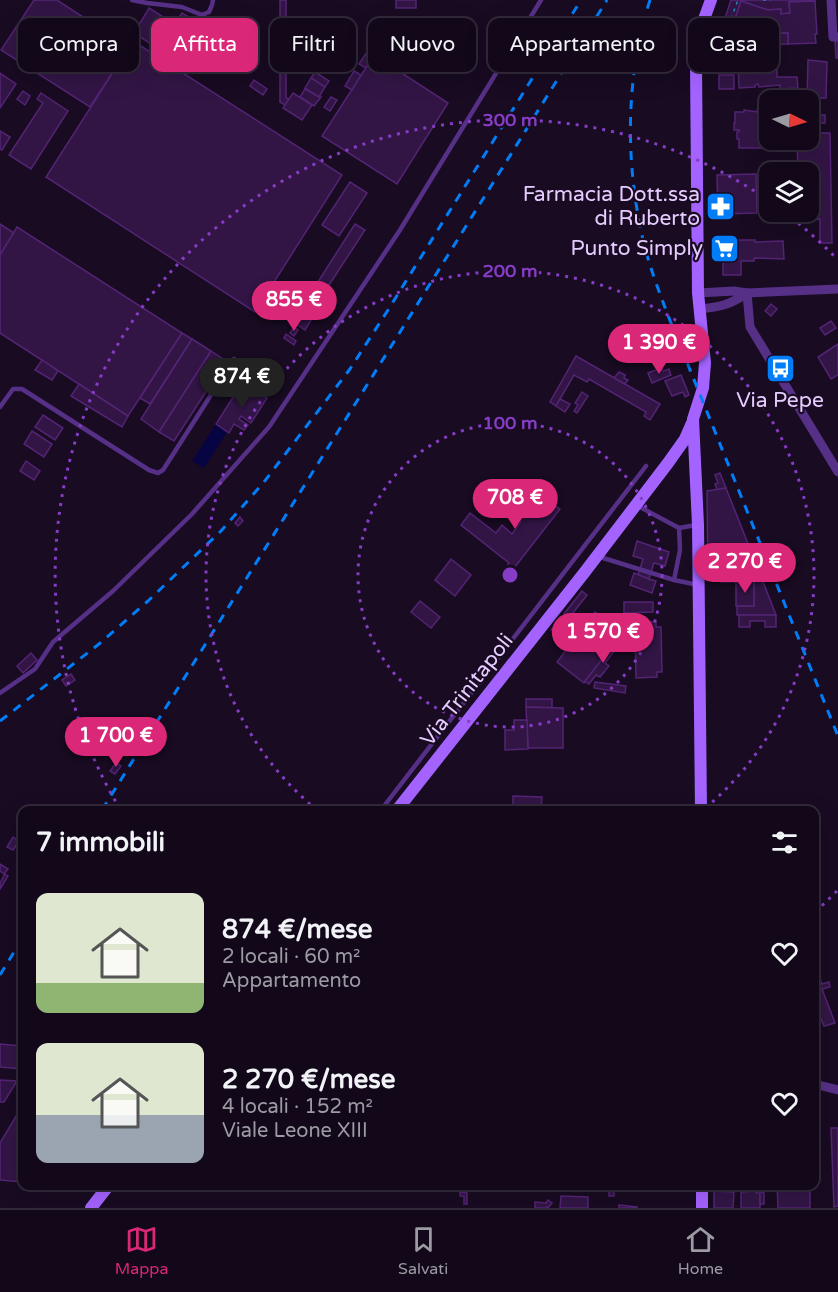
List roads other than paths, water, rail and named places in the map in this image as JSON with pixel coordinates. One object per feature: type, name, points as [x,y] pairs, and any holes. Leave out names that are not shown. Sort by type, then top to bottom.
[{"type":"main road","points":[[701,806],[698,525],[693,419],[701,395],[705,372],[698,293],[696,65],[700,30],[711,0]]},
{"type":"main road","name":"Via Trinitapoli","points":[[400,806],[625,520],[674,455],[693,419]]},
{"type":"main road","points":[[91,1208],[105,1190]]},
{"type":"main road","points":[[702,1190],[702,1208]]},
{"type":"street","points":[[831,0],[835,18],[833,37],[838,37]]},
{"type":"street","points":[[698,293],[838,289]]},
{"type":"street","points":[[699,309],[726,305],[747,293]]},
{"type":"street","points":[[747,293],[750,327],[838,472]]},
{"type":"street","points":[[819,1084],[838,1090]]},
{"type":"lane","points":[[132,0],[182,7],[202,15],[209,12],[213,0]]},
{"type":"lane","points":[[0,693],[35,669],[53,642],[121,584],[192,514],[269,428],[400,230],[541,0]]},
{"type":"lane","points":[[0,407],[13,389],[22,389],[149,470],[158,473],[163,470],[234,359]]},
{"type":"lane","points":[[384,806],[646,466]]},
{"type":"lane","points":[[636,505],[678,528],[698,525]]},
{"type":"lane","points":[[612,510],[625,520]]},
{"type":"lane","points":[[674,580],[680,550],[678,528]]},
{"type":"lane","points":[[597,556],[674,580],[699,585]]},
{"type":"lane","points":[[571,564],[584,573]]},
{"type":"lane","points":[[533,614],[545,622]]},
{"type":"lane","points":[[436,739],[447,747]]},
{"type":"railway","points":[[0,721],[99,644],[148,601],[221,531],[264,482],[350,369],[581,0]]},
{"type":"railway","points":[[104,806],[607,0]]},
{"type":"railway","points":[[650,0],[636,60],[630,122],[633,184],[644,244],[667,313],[838,736]]},
{"type":"railway","points":[[0,975],[18,946]]},
{"type":"place","name":"Farmacia Dott.ssa di Ruberto","points":[[721,206]]},
{"type":"place","name":"Punto Simply","points":[[724,248]]},
{"type":"place","name":"Via Pepe","points":[[780,369]]}]
